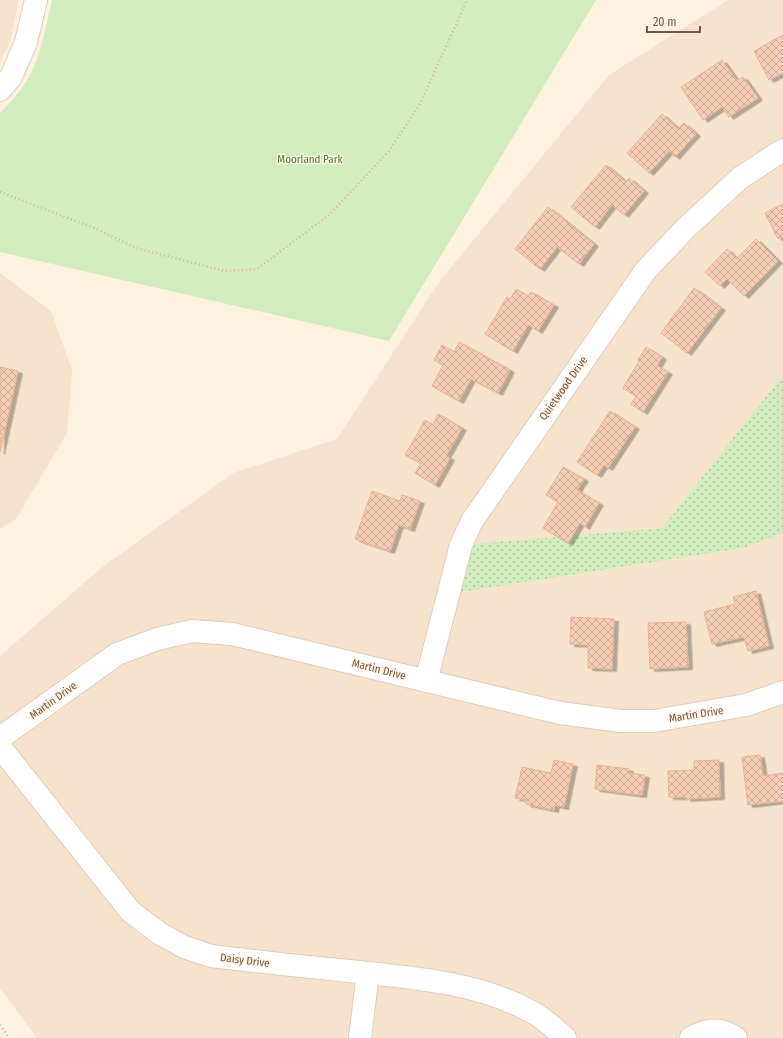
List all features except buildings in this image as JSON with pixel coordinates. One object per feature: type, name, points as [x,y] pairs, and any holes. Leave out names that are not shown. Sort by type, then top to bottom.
[{"type":"street","points":[[0,90],[11,77],[26,42],[36,0]]},
{"type":"street","name":"Quietwood Drive","points":[[426,681],[461,544],[472,521],[646,270],[686,228],[740,178],[783,150]]},
{"type":"street","name":"Martin Drive","points":[[0,738],[117,654],[157,639],[192,631],[232,634],[560,713],[621,721],[654,721],[746,705],[783,692]]},
{"type":"street","name":"Daisy Drive","points":[[0,747],[131,912],[159,933],[184,947],[211,956],[392,975],[442,982],[474,989],[532,1012],[552,1026],[565,1038]]},
{"type":"street","points":[[360,1038],[368,973]]},
{"type":"street","points":[[691,1038],[699,1033],[710,1030],[721,1031],[736,1038]]},
{"type":"path","points":[[0,192],[94,228],[136,248],[225,271],[257,269],[330,214],[389,151],[420,104],[467,0]]},
{"type":"path","points":[[0,1025],[9,1038]]},
{"type":"shaded area","points":[[0,0],[19,0],[10,41],[0,63]]},
{"type":"shaded area","points":[[728,0],[783,0],[783,375],[662,528],[461,545],[449,594],[743,548],[783,533],[783,1038],[37,1038],[0,988],[0,656],[101,568],[233,473],[337,439],[439,282],[609,75]]},
{"type":"shaded area","points":[[0,273],[51,311],[72,370],[67,433],[16,519],[0,529]]},
{"type":"green space","name":"Moorland Park","points":[[52,0],[596,0],[389,341],[0,252],[0,113],[19,92],[33,68],[43,39]]},
{"type":"green space","points":[[783,375],[783,533],[743,548],[449,594],[461,545],[662,528]]}]
